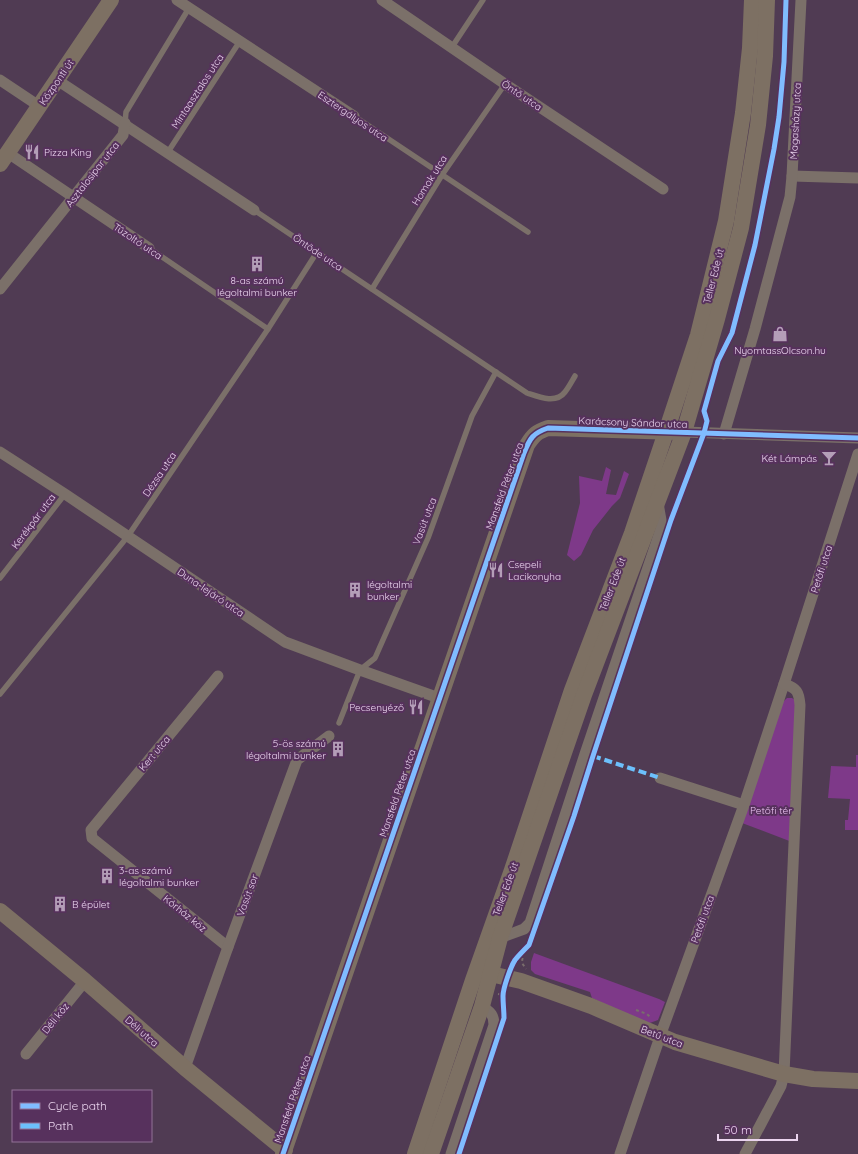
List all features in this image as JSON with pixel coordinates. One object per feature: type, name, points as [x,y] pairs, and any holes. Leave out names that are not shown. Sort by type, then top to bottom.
[{"type":"main road","name":"Központi út","points":[[4,158],[112,0]]},
{"type":"main road","name":"Teller Ede út","points":[[415,1154],[572,690],[632,533],[698,335],[726,221],[743,113],[750,48],[752,0]]},
{"type":"main road","name":"Teller Ede út","points":[[431,1154],[482,1006],[500,938],[584,695],[684,432],[717,319],[741,228],[758,125],[765,56],[767,0]]},
{"type":"main road","name":"Karácsony Sándor utca","points":[[531,438],[538,432],[548,428],[684,432]]},
{"type":"main road","name":"Mansfeld Péter utca","points":[[284,1152],[439,698],[524,453],[531,438]]},
{"type":"main road","name":"Déli utca","points":[[0,911],[85,981],[284,1152]]},
{"type":"main road","points":[[473,980],[479,975],[491,974]]},
{"type":"main road","name":"Betű utca","points":[[491,974],[508,978],[591,1006],[675,1042],[784,1074],[813,1079],[858,1081]]},
{"type":"street","name":"Esztergályos utca","points":[[178,0],[354,116]]},
{"type":"street","name":"Öntő utca","points":[[382,0],[662,189]]},
{"type":"street","name":"Magasházy utca","points":[[724,434],[755,329],[790,197],[801,0]]},
{"type":"street","points":[[0,80],[39,106]]},
{"type":"street","name":"Öntöde utca","points":[[57,80],[254,210]]},
{"type":"street","name":"Asztalosipar utca","points":[[0,289],[123,134],[124,123]]},
{"type":"street","name":"Tűzoltó utca","points":[[4,158],[74,197],[149,248]]},
{"type":"street","points":[[792,176],[858,178]]},
{"type":"street","name":"Karácsony Sándor utca","points":[[684,432],[858,438]]},
{"type":"street","name":"Duna-lejáró utca","points":[[0,452],[285,642],[439,698]]},
{"type":"street","name":"Petőfi utca","points":[[620,1154],[660,1036],[744,805],[858,454]]},
{"type":"street","points":[[500,938],[524,929],[530,922],[587,746],[662,526],[657,502]]},
{"type":"street","name":"Kert utca","points":[[91,830],[218,676]]},
{"type":"street","points":[[744,1154],[781,1086],[784,1074],[800,696],[796,689],[792,686],[784,684]]},
{"type":"street","name":"Vasút sor","points":[[185,1068],[297,760],[329,736]]},
{"type":"street","points":[[660,778],[744,805]]},
{"type":"street","name":"Kórház köz","points":[[91,830],[92,838],[228,947]]},
{"type":"street","name":"Déli köz","points":[[26,1054],[85,981]]},
{"type":"street","points":[[452,1154],[494,1025],[494,1018],[490,1012],[482,1006]]},
{"type":"lane","points":[[452,47],[483,0]]},
{"type":"lane","name":"Asztalosipar utca","points":[[124,123],[126,112],[189,8]]},
{"type":"lane","name":"Mintaasztalos utca","points":[[168,152],[241,41]]},
{"type":"lane","name":"Homok utca","points":[[372,289],[442,175],[505,84]]},
{"type":"lane","name":"Esztergályos utca","points":[[354,116],[528,232]]},
{"type":"lane","name":"Öntöde utca","points":[[254,210],[527,393],[542,398],[555,398],[565,393],[575,376]]},
{"type":"lane","name":"Tűzoltó utca","points":[[149,248],[268,329]]},
{"type":"lane","name":"Dézsa utca","points":[[0,694],[128,536],[268,329],[317,252]]},
{"type":"lane","name":"Vasút utca","points":[[360,670],[375,658],[428,538],[472,416],[496,372]]},
{"type":"lane","name":"Kerékpár utca","points":[[0,578],[64,494]]},
{"type":"lane","points":[[339,723],[360,670]]},
{"type":"path","points":[[516,960],[526,949]]},
{"type":"path","points":[[504,1000],[504,989],[508,978]]},
{"type":"green space","points":[[606,467],[611,470],[606,494],[616,495],[624,471],[629,474],[620,498],[593,530],[581,555],[574,561],[567,555],[580,503],[579,476],[602,481]]},
{"type":"green space","name":"Petőfi tér","points":[[787,698],[792,698],[796,701],[792,842],[742,823],[783,702]]},
{"type":"green space","points":[[856,755],[858,755],[858,830],[845,830],[845,820],[848,820],[850,799],[828,798],[831,766],[856,767]]},
{"type":"green space","points":[[534,953],[665,1002],[658,1020],[647,1024],[592,998],[590,992],[535,974],[531,970],[531,962]]},
{"type":"marked path","points":[[593,756],[660,778]]},
{"type":"cycle path","points":[[459,1154],[504,1018],[504,988],[511,967],[515,960],[529,945],[574,816],[671,520],[704,433],[707,421],[704,411],[718,361],[732,333],[755,245],[774,149],[779,117],[784,62],[786,0]]},
{"type":"cycle path","points":[[283,1154],[524,453],[528,443],[535,434],[548,428],[858,438]]},
{"type":"place","name":"Pizza King","points":[[32,152]]},
{"type":"place","name":"8-as számú légoltalmi bunker","points":[[257,264]]},
{"type":"place","name":"NyomtassOlcson.hu","points":[[780,334]]},
{"type":"place","name":"Két Lámpás","points":[[829,458]]},
{"type":"place","name":"Csepeli Lacikonyha","points":[[496,570]]},
{"type":"place","name":"légoltalmi bunker","points":[[355,590]]},
{"type":"place","name":"Pecsenyéző","points":[[416,707]]},
{"type":"place","name":"5-ös számú légoltalmi bunker","points":[[338,749]]},
{"type":"place","name":"3-as számú légoltalmi bunker","points":[[107,876]]},
{"type":"place","name":"B épület","points":[[60,904]]}]
